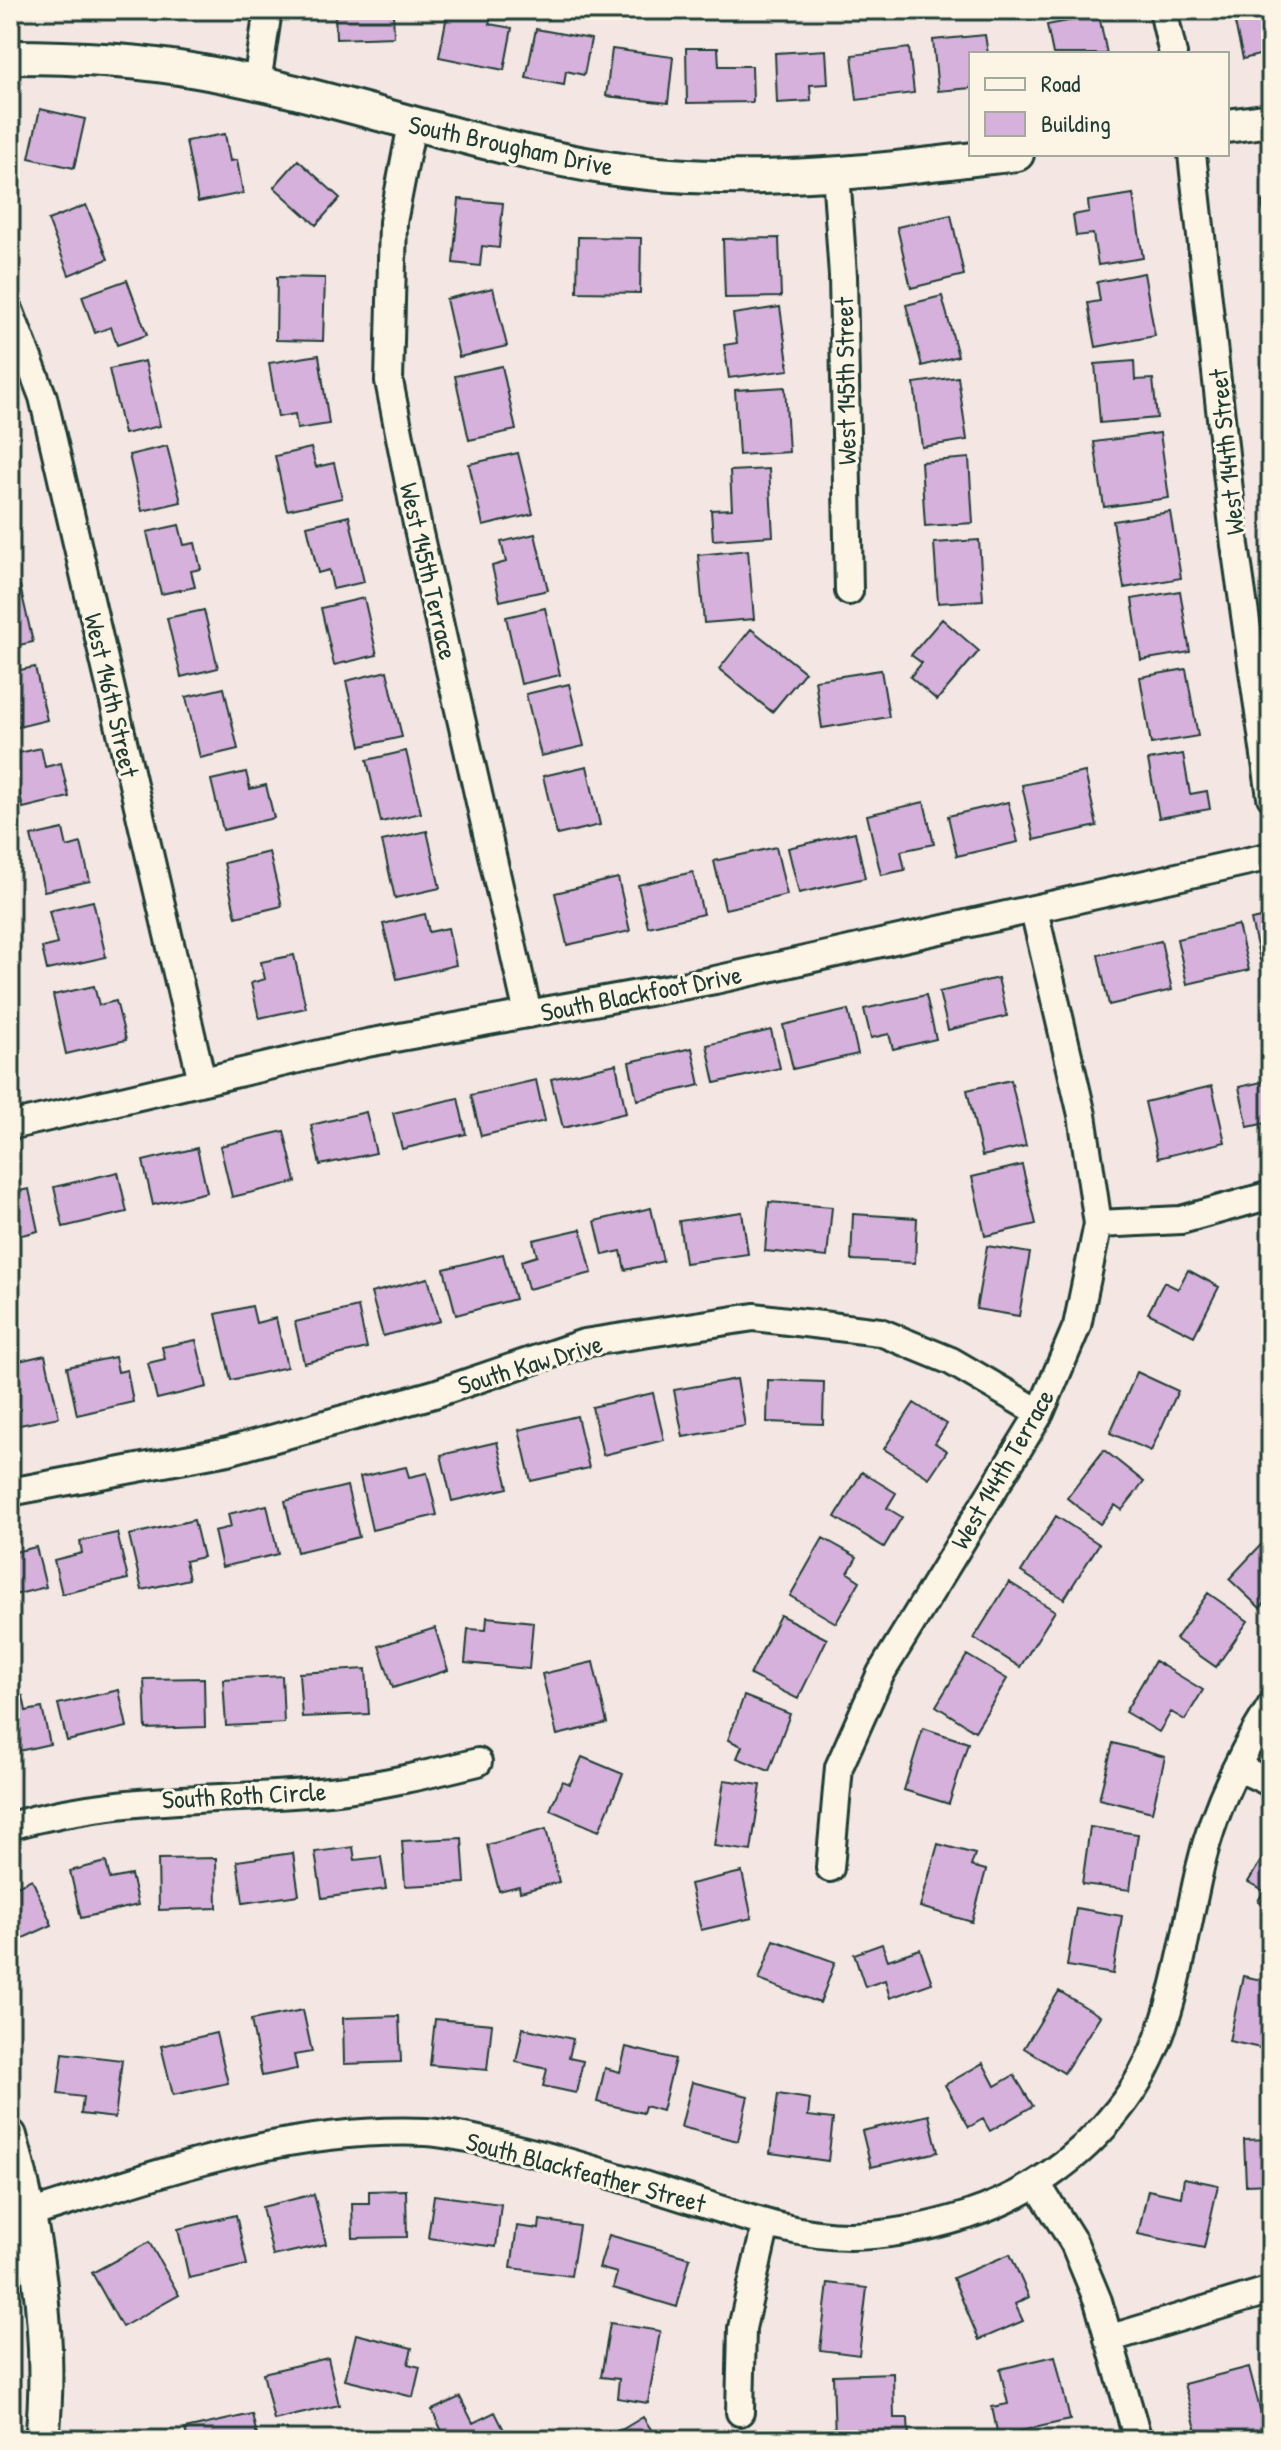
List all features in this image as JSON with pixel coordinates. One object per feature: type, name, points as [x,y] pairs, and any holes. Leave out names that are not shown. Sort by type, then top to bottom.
[{"type":"street","points":[[257,83],[268,10]]},
{"type":"street","points":[[1163,10],[1173,52]]},
{"type":"street","name":"South Brougham Drive","points":[[10,57],[76,57],[195,70],[257,83],[527,154],[611,169],[717,177],[836,172],[997,156]]},
{"type":"street","points":[[1229,126],[1271,120]]},
{"type":"street","name":"West 145th Terrace","points":[[412,124],[393,222],[389,381],[418,529],[528,1014]]},
{"type":"street","name":"West 144th Street","points":[[1192,156],[1235,545],[1271,797]]},
{"type":"street","name":"West 145th Street","points":[[836,172],[843,276],[849,591]]},
{"type":"street","name":"West 146th Street","points":[[10,312],[43,397],[202,1081]]},
{"type":"street","name":"South Blackfoot Drive","points":[[10,1126],[367,1043],[715,980],[1271,856]]},
{"type":"street","name":"West 144th Terrace","points":[[830,1868],[839,1767],[881,1673],[1040,1413],[1077,1326],[1098,1224],[1082,1115],[1034,910]]},
{"type":"street","points":[[1098,1224],[1181,1220],[1271,1195]]},
{"type":"street","name":"South Kaw Drive","points":[[10,1492],[228,1451],[434,1394],[584,1343],[754,1317],[880,1332],[951,1361],[1040,1413]]},
{"type":"street","name":"South Blackfeather Street","points":[[21,2217],[287,2140],[382,2131],[433,2132],[540,2154],[766,2224],[819,2234],[895,2233],[933,2226],[987,2209],[1037,2184],[1083,2148],[1116,2114],[1145,2070],[1170,2010],[1200,1864],[1237,1767],[1271,1706]]},
{"type":"street","name":"South Roth Circle","points":[[10,1826],[64,1810],[127,1801],[328,1791],[386,1783],[478,1762]]},
{"type":"street","points":[[1237,1767],[1271,1783]]},
{"type":"street","points":[[10,2136],[44,2347],[42,2440]]},
{"type":"street","points":[[1037,2184],[1074,2243],[1098,2301],[1138,2440]]},
{"type":"street","points":[[740,2412],[742,2328],[766,2224]]},
{"type":"street","points":[[1108,2339],[1271,2290]]},
{"type":"building","points":[[335,10],[393,10],[394,37],[336,39]]},
{"type":"building","points":[[448,10],[492,10],[489,24],[512,28],[504,70],[439,57]]},
{"type":"building","points":[[1232,10],[1271,10],[1271,52],[1243,59]]},
{"type":"building","points":[[1099,15],[1107,52],[1053,52],[1047,25]]},
{"type":"building","points":[[536,29],[591,39],[584,75],[566,71],[564,85],[526,78]]},
{"type":"building","points":[[985,35],[988,52],[969,52],[969,88],[938,91],[933,40]]},
{"type":"building","points":[[686,48],[718,48],[719,66],[752,66],[753,102],[687,103]]},
{"type":"building","points":[[909,48],[914,93],[857,100],[852,55]]},
{"type":"building","points":[[612,49],[673,57],[668,103],[606,96]]},
{"type":"building","points":[[826,50],[828,84],[810,85],[811,101],[777,103],[775,53]]},
{"type":"building","points":[[40,109],[85,119],[74,168],[29,158]]},
{"type":"building","points":[[225,134],[230,161],[237,160],[243,193],[198,202],[186,141]]},
{"type":"building","points":[[298,160],[340,198],[316,225],[274,187]]},
{"type":"building","points":[[1133,194],[1143,258],[1098,265],[1093,234],[1076,236],[1073,215],[1089,212],[1088,201]]},
{"type":"building","points":[[459,199],[503,203],[499,248],[482,246],[480,266],[453,263]]},
{"type":"building","points":[[1271,201],[1271,232],[1267,233],[1262,202]]},
{"type":"building","points":[[86,205],[108,259],[69,275],[48,220]]},
{"type":"building","points":[[951,215],[964,275],[911,288],[897,227]]},
{"type":"building","points":[[578,237],[641,238],[640,293],[577,292]]},
{"type":"building","points":[[779,238],[781,297],[725,298],[723,239]]},
{"type":"building","points":[[1144,273],[1155,336],[1096,347],[1088,303],[1100,301],[1097,282]]},
{"type":"building","points":[[277,277],[325,278],[323,341],[276,340]]},
{"type":"building","points":[[127,280],[147,335],[117,345],[111,327],[95,333],[82,296]]},
{"type":"building","points":[[493,288],[507,346],[459,357],[446,299]]},
{"type":"building","points":[[942,296],[958,356],[922,366],[906,305]]},
{"type":"building","points":[[780,307],[789,370],[729,378],[724,345],[737,343],[733,314]]},
{"type":"building","points":[[319,355],[329,424],[297,429],[295,414],[278,417],[269,363]]},
{"type":"building","points":[[145,361],[160,426],[124,434],[109,369]]},
{"type":"building","points":[[1134,361],[1135,380],[1153,379],[1157,418],[1100,423],[1095,364]]},
{"type":"building","points":[[502,366],[516,430],[469,440],[455,376]]},
{"type":"building","points":[[958,377],[967,440],[922,447],[914,383]]},
{"type":"building","points":[[785,387],[789,452],[739,455],[735,390]]},
{"type":"building","points":[[1160,433],[1169,498],[1104,507],[1094,442]]},
{"type":"building","points":[[167,446],[181,502],[142,511],[129,455]]},
{"type":"building","points":[[311,448],[316,467],[334,463],[342,498],[287,510],[275,456]]},
{"type":"building","points":[[518,453],[533,514],[483,526],[469,464]]},
{"type":"building","points":[[969,458],[973,523],[925,526],[921,462]]},
{"type":"building","points":[[769,469],[773,536],[713,540],[711,510],[732,509],[730,471]]},
{"type":"building","points":[[1170,512],[1181,578],[1124,588],[1113,521]]},
{"type":"building","points":[[349,516],[364,582],[333,589],[329,570],[318,573],[307,526]]},
{"type":"building","points":[[179,525],[184,545],[195,543],[201,569],[191,571],[195,587],[161,594],[147,532]]},
{"type":"building","points":[[535,534],[548,590],[500,601],[492,566],[506,562],[501,542]]},
{"type":"building","points":[[979,540],[983,600],[938,603],[934,543]]},
{"type":"building","points":[[748,550],[754,619],[704,623],[698,555]]},
{"type":"building","points":[[20,586],[33,642],[10,647],[10,588]]},
{"type":"building","points":[[1180,591],[1190,652],[1141,660],[1132,599]]},
{"type":"building","points":[[364,598],[377,655],[334,665],[321,608]]},
{"type":"building","points":[[545,608],[560,675],[521,684],[506,617]]},
{"type":"building","points":[[204,610],[218,668],[181,677],[167,618]]},
{"type":"building","points":[[942,619],[979,651],[937,700],[910,677],[922,663],[911,655]]},
{"type":"building","points":[[751,629],[805,672],[772,712],[719,669]]},
{"type":"building","points":[[35,667],[47,720],[10,729],[10,672]]},
{"type":"building","points":[[1186,669],[1198,736],[1151,744],[1140,677]]},
{"type":"building","points":[[881,670],[889,717],[822,728],[815,680]]},
{"type":"building","points":[[387,671],[402,737],[361,746],[346,681]]},
{"type":"building","points":[[569,684],[584,746],[541,756],[526,694]]},
{"type":"building","points":[[224,688],[238,749],[200,758],[186,697]]},
{"type":"building","points":[[41,748],[45,767],[61,763],[69,797],[23,808],[10,755]]},
{"type":"building","points":[[406,751],[421,813],[381,822],[367,760]]},
{"type":"building","points":[[1183,754],[1190,794],[1207,791],[1210,809],[1159,818],[1148,760]]},
{"type":"building","points":[[587,766],[600,825],[557,835],[543,776]]},
{"type":"building","points":[[246,772],[250,789],[266,785],[274,818],[223,830],[211,780]]},
{"type":"building","points":[[1085,772],[1097,826],[1034,840],[1022,785]]},
{"type":"building","points":[[924,802],[934,844],[901,851],[905,870],[881,875],[867,815]]},
{"type":"building","points":[[1008,802],[1018,842],[957,856],[948,816]]},
{"type":"building","points":[[63,829],[67,847],[81,843],[90,881],[44,891],[31,836]]},
{"type":"building","points":[[427,831],[440,888],[395,898],[382,841]]},
{"type":"building","points":[[855,832],[865,878],[799,893],[788,848]]},
{"type":"building","points":[[776,847],[787,895],[725,909],[714,861]]},
{"type":"building","points":[[269,852],[282,906],[236,917],[224,863]]},
{"type":"building","points":[[693,872],[703,914],[648,927],[638,885]]},
{"type":"building","points":[[618,878],[630,931],[567,945],[555,893]]},
{"type":"building","points":[[93,901],[106,957],[47,970],[42,948],[57,944],[49,911]]},
{"type":"building","points":[[425,914],[429,932],[448,928],[456,965],[397,979],[383,924]]},
{"type":"building","points":[[1271,916],[1271,957],[1260,960],[1251,920]]},
{"type":"building","points":[[1238,925],[1249,970],[1187,984],[1177,939]]},
{"type":"building","points":[[1161,941],[1172,990],[1109,1005],[1098,955]]},
{"type":"building","points":[[294,955],[306,1008],[259,1018],[251,983],[265,979],[261,962]]},
{"type":"building","points":[[998,978],[1007,1016],[948,1030],[939,992]]},
{"type":"building","points":[[94,986],[99,1005],[116,1001],[126,1040],[66,1054],[53,995]]},
{"type":"building","points":[[926,995],[936,1039],[893,1049],[889,1034],[871,1038],[864,1009]]},
{"type":"building","points":[[848,1010],[858,1054],[793,1069],[783,1025]]},
{"type":"building","points":[[771,1030],[780,1068],[715,1083],[707,1045]]},
{"type":"building","points":[[692,1048],[700,1085],[637,1100],[629,1062]]},
{"type":"building","points":[[616,1064],[626,1113],[563,1128],[551,1079]]},
{"type":"building","points":[[536,1080],[545,1121],[481,1136],[471,1095]]},
{"type":"building","points":[[1011,1080],[1026,1146],[982,1156],[967,1090]]},
{"type":"building","points":[[1271,1080],[1271,1122],[1248,1127],[1239,1087]]},
{"type":"building","points":[[1212,1086],[1225,1142],[1158,1158],[1145,1102]]},
{"type":"building","points":[[458,1098],[466,1134],[402,1149],[393,1113]]},
{"type":"building","points":[[366,1112],[376,1153],[320,1165],[311,1125]]},
{"type":"building","points":[[284,1131],[296,1182],[232,1197],[220,1146]]},
{"type":"building","points":[[197,1148],[207,1192],[153,1205],[143,1161]]},
{"type":"building","points":[[1022,1165],[1036,1224],[985,1236],[972,1177]]},
{"type":"building","points":[[118,1172],[127,1212],[63,1227],[54,1187]]},
{"type":"building","points":[[29,1189],[38,1231],[10,1238],[10,1193]]},
{"type":"building","points":[[769,1202],[832,1207],[827,1257],[765,1251]]},
{"type":"building","points":[[651,1208],[663,1261],[625,1270],[621,1251],[603,1255],[595,1221]]},
{"type":"building","points":[[742,1212],[748,1254],[685,1263],[679,1221]]},
{"type":"building","points":[[853,1214],[917,1218],[915,1263],[851,1260]]},
{"type":"building","points":[[581,1229],[592,1273],[528,1289],[521,1261],[537,1256],[533,1240]]},
{"type":"building","points":[[987,1246],[1030,1253],[1019,1316],[976,1309]]},
{"type":"building","points":[[503,1254],[515,1299],[456,1315],[444,1269]]},
{"type":"building","points":[[1188,1270],[1219,1287],[1194,1336],[1148,1313],[1164,1282],[1178,1289]]},
{"type":"building","points":[[428,1278],[440,1321],[383,1336],[371,1293]]},
{"type":"building","points":[[252,1306],[256,1323],[276,1318],[287,1367],[231,1380],[216,1314]]},
{"type":"building","points":[[358,1307],[367,1348],[304,1363],[295,1322]]},
{"type":"building","points":[[196,1340],[207,1387],[157,1399],[148,1363],[165,1359],[162,1347]]},
{"type":"building","points":[[45,1355],[59,1417],[10,1427],[10,1363]]},
{"type":"building","points":[[115,1357],[118,1372],[127,1370],[133,1402],[77,1415],[67,1367]]},
{"type":"building","points":[[1137,1372],[1178,1391],[1151,1451],[1110,1433]]},
{"type":"building","points":[[737,1379],[745,1426],[683,1437],[674,1390]]},
{"type":"building","points":[[768,1380],[824,1382],[823,1424],[767,1422]]},
{"type":"building","points":[[653,1393],[664,1440],[603,1455],[592,1407]]},
{"type":"building","points":[[914,1403],[947,1424],[935,1443],[947,1451],[929,1478],[884,1449]]},
{"type":"building","points":[[577,1416],[589,1468],[531,1481],[519,1430]]},
{"type":"building","points":[[497,1442],[508,1488],[452,1501],[441,1455]]},
{"type":"building","points":[[1104,1450],[1144,1482],[1122,1510],[1115,1505],[1100,1524],[1067,1498]]},
{"type":"building","points":[[406,1467],[409,1477],[427,1473],[437,1515],[372,1530],[360,1477]]},
{"type":"building","points":[[862,1472],[896,1493],[887,1508],[902,1517],[884,1547],[835,1517]]},
{"type":"building","points":[[347,1486],[359,1537],[297,1552],[285,1501]]},
{"type":"building","points":[[267,1505],[278,1554],[222,1567],[214,1531],[231,1527],[228,1514]]},
{"type":"building","points":[[1056,1516],[1099,1544],[1064,1599],[1021,1572]]},
{"type":"building","points":[[194,1520],[203,1557],[185,1561],[189,1579],[142,1590],[129,1535]]},
{"type":"building","points":[[117,1533],[128,1579],[62,1594],[54,1560],[82,1553],[80,1541]]},
{"type":"building","points":[[1271,1534],[1271,1596],[1260,1608],[1229,1579]]},
{"type":"building","points":[[823,1538],[857,1557],[848,1573],[860,1581],[836,1623],[790,1596]]},
{"type":"building","points":[[36,1547],[46,1587],[10,1596],[10,1553]]},
{"type":"building","points":[[1009,1582],[1055,1611],[1020,1667],[974,1638]]},
{"type":"building","points":[[1208,1593],[1248,1621],[1216,1667],[1176,1639]]},
{"type":"building","points":[[780,1615],[827,1639],[798,1699],[750,1675]]},
{"type":"building","points":[[487,1617],[533,1622],[529,1669],[465,1663],[468,1629],[486,1630]]},
{"type":"building","points":[[435,1628],[448,1670],[393,1688],[379,1646]]},
{"type":"building","points":[[967,1655],[1007,1679],[975,1731],[936,1706]]},
{"type":"building","points":[[1155,1661],[1203,1690],[1185,1720],[1171,1712],[1159,1732],[1125,1712]]},
{"type":"building","points":[[593,1662],[607,1723],[557,1735],[542,1674]]},
{"type":"building","points":[[366,1669],[369,1714],[302,1717],[299,1673]]},
{"type":"building","points":[[282,1676],[284,1723],[226,1726],[223,1679]]},
{"type":"building","points":[[204,1678],[205,1727],[146,1729],[144,1679]]},
{"type":"building","points":[[119,1690],[127,1727],[67,1741],[58,1704]]},
{"type":"building","points":[[23,1696],[26,1711],[42,1708],[50,1744],[10,1753],[10,1699]]},
{"type":"building","points":[[744,1696],[790,1714],[769,1771],[737,1758],[742,1746],[728,1740]]},
{"type":"building","points":[[923,1728],[968,1743],[949,1804],[904,1790]]},
{"type":"building","points":[[1113,1743],[1165,1757],[1152,1812],[1099,1799]]},
{"type":"building","points":[[582,1757],[623,1774],[599,1831],[550,1810],[562,1781],[570,1784]]},
{"type":"building","points":[[724,1780],[761,1785],[751,1851],[714,1846]]},
{"type":"building","points":[[1090,1827],[1138,1834],[1130,1890],[1082,1884]]},
{"type":"building","points":[[546,1829],[559,1882],[520,1892],[519,1886],[499,1891],[487,1845]]},
{"type":"building","points":[[462,1838],[465,1883],[405,1886],[402,1841]]},
{"type":"building","points":[[938,1844],[975,1854],[971,1866],[986,1870],[972,1922],[920,1907]]},
{"type":"building","points":[[353,1847],[355,1860],[381,1857],[386,1889],[322,1898],[315,1852]]},
{"type":"building","points":[[1269,1847],[1271,1909],[1258,1901],[1264,1891],[1248,1882]]},
{"type":"building","points":[[293,1853],[299,1895],[243,1903],[237,1861]]},
{"type":"building","points":[[216,1858],[217,1908],[159,1910],[158,1859]]},
{"type":"building","points":[[106,1862],[110,1879],[131,1875],[138,1905],[81,1918],[70,1871]]},
{"type":"building","points":[[742,1872],[752,1918],[701,1930],[690,1884]]},
{"type":"building","points":[[32,1879],[52,1925],[10,1944],[10,1889]]},
{"type":"building","points":[[1076,1908],[1122,1916],[1113,1974],[1067,1966]]},
{"type":"building","points":[[774,1940],[835,1962],[820,2003],[759,1980]]},
{"type":"building","points":[[882,1944],[888,1960],[920,1949],[932,1983],[890,1998],[885,1980],[865,1987],[854,1954]]},
{"type":"building","points":[[1243,1976],[1271,1982],[1269,2050],[1229,2041]]},
{"type":"building","points":[[1059,1991],[1100,2016],[1064,2073],[1024,2048]]},
{"type":"building","points":[[303,2010],[312,2052],[294,2055],[297,2069],[262,2076],[251,2020]]},
{"type":"building","points":[[399,2016],[401,2062],[344,2064],[343,2018]]},
{"type":"building","points":[[435,2019],[492,2024],[487,2070],[430,2065]]},
{"type":"building","points":[[523,2028],[573,2039],[569,2058],[583,2061],[576,2093],[543,2086],[547,2069],[516,2062]]},
{"type":"building","points":[[216,2033],[228,2083],[173,2095],[161,2046]]},
{"type":"building","points":[[626,2047],[675,2059],[662,2111],[645,2106],[643,2113],[597,2102],[605,2068],[620,2072]]},
{"type":"building","points":[[63,2053],[122,2060],[115,2118],[81,2114],[83,2097],[58,2094]]},
{"type":"building","points":[[983,2063],[995,2086],[1014,2075],[1033,2106],[990,2131],[983,2119],[969,2127],[945,2085]]},
{"type":"building","points":[[692,2082],[748,2096],[738,2141],[681,2127]]},
{"type":"building","points":[[778,2094],[810,2099],[808,2116],[833,2119],[828,2161],[770,2153]]},
{"type":"building","points":[[929,2115],[938,2152],[871,2167],[862,2131]]},
{"type":"building","points":[[1271,2139],[1271,2184],[1246,2185],[1244,2140]]},
{"type":"building","points":[[1184,2178],[1218,2185],[1204,2248],[1138,2234],[1148,2190],[1181,2197]]},
{"type":"building","points":[[406,2190],[407,2237],[353,2238],[352,2203],[369,2203],[369,2191]]},
{"type":"building","points":[[314,2194],[326,2244],[273,2256],[262,2207]]},
{"type":"building","points":[[434,2195],[501,2204],[496,2247],[428,2238]]},
{"type":"building","points":[[236,2215],[247,2265],[189,2278],[178,2229]]},
{"type":"building","points":[[540,2220],[579,2226],[571,2276],[511,2268],[517,2226],[539,2229]]},
{"type":"building","points":[[609,2235],[690,2258],[677,2307],[613,2288],[617,2273],[599,2268]]},
{"type":"building","points":[[149,2242],[179,2295],[122,2327],[92,2273]]},
{"type":"building","points":[[1010,2254],[1029,2297],[1015,2304],[1023,2321],[979,2340],[953,2278]]},
{"type":"building","points":[[828,2283],[867,2288],[859,2355],[820,2350]]},
{"type":"building","points":[[610,2323],[660,2331],[648,2403],[617,2398],[619,2379],[601,2377]]},
{"type":"building","points":[[356,2334],[412,2348],[408,2364],[420,2367],[413,2397],[345,2380]]},
{"type":"building","points":[[1055,2356],[1070,2420],[998,2436],[992,2407],[1008,2404],[1000,2369]]},
{"type":"building","points":[[328,2358],[339,2405],[274,2420],[263,2373]]},
{"type":"building","points":[[1249,2367],[1265,2429],[1220,2440],[1199,2440],[1184,2384]]},
{"type":"building","points":[[893,2373],[894,2418],[908,2418],[909,2439],[835,2440],[833,2375]]},
{"type":"building","points":[[460,2397],[473,2423],[495,2412],[509,2440],[446,2440],[432,2410]]},
{"type":"building","points":[[252,2414],[258,2440],[188,2440],[185,2429]]},
{"type":"building","points":[[643,2417],[658,2440],[605,2440]]}]
